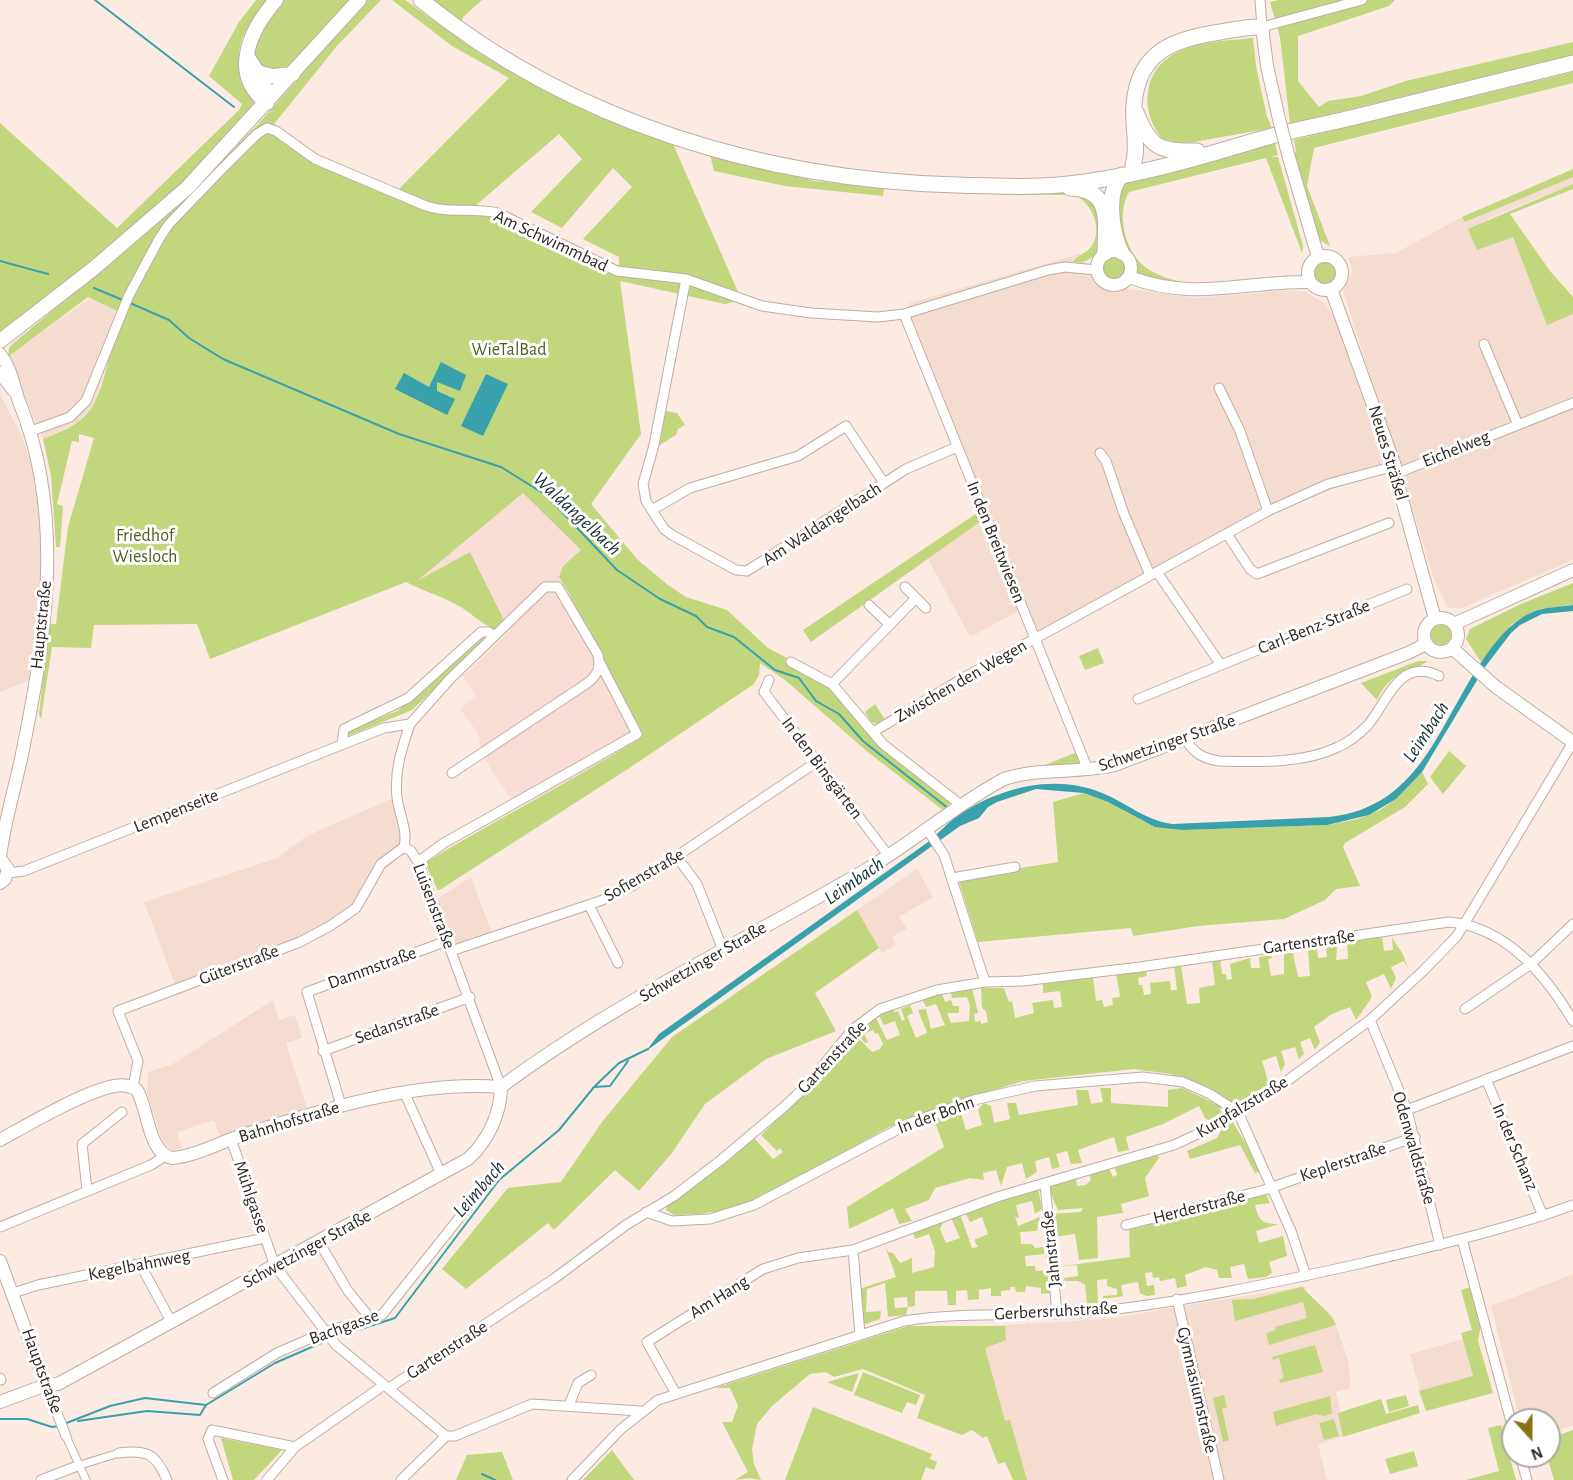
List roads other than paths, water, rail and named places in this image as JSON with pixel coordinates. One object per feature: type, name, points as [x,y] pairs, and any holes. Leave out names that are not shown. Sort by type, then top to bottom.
[{"type":"main road","points":[[267,103],[259,96],[249,80],[244,66],[249,41],[256,26],[276,0]]},
{"type":"main road","points":[[0,341],[154,218],[199,176],[359,0]]},
{"type":"main road","points":[[421,0],[465,34],[544,81],[608,112],[678,139],[724,153],[814,173],[876,182],[1003,189],[1062,185],[1197,151],[1255,141]]},
{"type":"main road","points":[[1113,253],[1115,182],[1128,170],[1136,151],[1134,106],[1140,75],[1151,58],[1167,46],[1186,37],[1262,27]]},
{"type":"main road","points":[[247,56],[267,90],[267,103]]},
{"type":"main road","points":[[981,186],[1159,168],[1255,141],[1573,63]]},
{"type":"main road","points":[[257,72],[272,76],[293,74]]},
{"type":"main road","points":[[1134,106],[1143,132],[1159,148],[1178,152],[1197,151]]},
{"type":"main road","points":[[1062,185],[1089,191],[1101,202],[1113,253]]},
{"type":"street","points":[[1260,0],[1267,66],[1288,154],[1318,257],[1309,276]]},
{"type":"street","points":[[1262,27],[1362,0]]},
{"type":"street","name":"Am Schwimmbad","points":[[31,431],[70,417],[86,401],[129,295],[145,262],[169,224],[257,134],[267,128],[276,131],[315,159],[443,212],[476,210],[498,213],[617,272],[686,279],[741,300],[795,311],[853,316],[904,314],[1048,270],[1065,267],[1096,270]]},
{"type":"street","points":[[1113,253],[1131,265],[1129,277],[1118,285],[1109,285],[1099,278],[1096,270],[1098,260],[1113,253]]},
{"type":"street","points":[[1309,276],[1319,290],[1331,290],[1340,281],[1342,268],[1334,258],[1318,257]]},
{"type":"street","points":[[1129,277],[1159,287],[1190,291],[1279,283],[1309,276]]},
{"type":"street","name":"Am Waldangelbach","points":[[686,279],[654,445],[643,484],[643,492],[652,510],[672,536],[744,572],[911,466],[957,447]]},
{"type":"street","name":"Neues Sträßel","points":[[1331,290],[1395,470],[1435,619]]},
{"type":"street","name":"In den Breitwiesen","points":[[904,314],[1088,770]]},
{"type":"street","points":[[1484,344],[1518,425]]},
{"type":"street","name":"Hauptstraße","points":[[0,354],[10,369],[16,394],[31,431],[40,466],[47,514],[47,573],[28,723],[0,858],[7,866],[4,878]]},
{"type":"street","name":"Hauptstraße","points":[[0,374],[16,394]]},
{"type":"street","points":[[1219,388],[1240,431],[1268,511]]},
{"type":"street","name":"Eichelweg","points":[[1395,470],[1573,403]]},
{"type":"street","points":[[652,510],[690,488],[798,456],[846,426],[884,483]]},
{"type":"street","points":[[1100,453],[1106,461],[1124,513],[1154,573],[1221,665]]},
{"type":"street","name":"Zwischen den Wegen","points":[[955,809],[873,732],[1035,638],[1268,511],[1328,484],[1395,470]]},
{"type":"street","points":[[1227,534],[1250,569],[1257,574],[1389,523]]},
{"type":"street","points":[[1454,624],[1573,570]]},
{"type":"street","points":[[410,724],[429,701],[545,587],[554,586],[561,590],[598,655],[637,734],[444,843],[418,862]]},
{"type":"street","points":[[905,587],[926,608]]},
{"type":"street","name":"Carl-Benz-Straße","points":[[1138,699],[1407,589]]},
{"type":"street","points":[[831,684],[916,598]]},
{"type":"street","points":[[869,605],[889,624]]},
{"type":"street","points":[[1442,618],[1454,624],[1458,639],[1452,648],[1435,651],[1426,644],[1425,629],[1435,619],[1442,618]]},
{"type":"street","points":[[342,744],[344,729],[408,699],[481,633],[489,632],[494,636]]},
{"type":"street","name":"Schwetzinger Straße","points":[[0,1402],[46,1385],[58,1384],[468,1159],[484,1139],[499,1110],[501,1087],[539,1060],[723,950],[930,833],[955,809],[987,788],[1018,774],[1088,770],[1115,765],[1408,653],[1426,644]]},
{"type":"street","points":[[1452,648],[1484,678],[1573,742]]},
{"type":"street","points":[[791,662],[831,684],[873,732]]},
{"type":"street","points":[[452,772],[586,684],[597,674],[600,663]]},
{"type":"street","points":[[1185,739],[1193,752],[1204,758],[1219,761],[1311,757],[1336,748],[1357,735],[1369,723],[1388,690],[1400,680],[1417,672],[1429,672],[1439,676]]},
{"type":"street","name":"In den Binsgärten","points":[[769,680],[764,692],[888,855]]},
{"type":"street","name":"Lempenseite","points":[[4,878],[384,728],[410,724]]},
{"type":"street","name":"Luisenstraße","points":[[410,724],[400,752],[396,781],[398,806],[405,827],[404,847],[411,851],[418,862],[501,1087]]},
{"type":"street","name":"Kurpfalzstraße","points":[[848,1250],[998,1197],[1174,1144],[1195,1136],[1280,1086],[1370,1020],[1423,971],[1466,924],[1573,742]]},
{"type":"street","name":"Sofienstraße","points":[[451,951],[589,904],[634,885],[818,761]]},
{"type":"street","points":[[930,833],[941,848],[984,982]]},
{"type":"street","name":"Güterstraße","points":[[133,1087],[138,1062],[118,1011],[300,942],[330,926],[356,908],[381,864],[404,847]]},
{"type":"street","points":[[677,857],[697,884],[723,950]]},
{"type":"street","points":[[952,879],[1015,867]]},
{"type":"street","points":[[589,904],[618,963]]},
{"type":"street","name":"Gartenstraße","points":[[267,1480],[295,1447],[555,1278],[722,1160],[807,1085],[852,1030],[880,1008],[937,990],[984,982],[1023,981],[1449,922],[1466,924]]},
{"type":"street","points":[[1466,924],[1500,940],[1531,964],[1556,994],[1573,1021]]},
{"type":"street","points":[[1465,1009],[1531,964],[1573,924]]},
{"type":"street","name":"Dammstraße","points":[[341,1105],[307,992],[447,941]]},
{"type":"street","name":"Sedanstraße","points":[[324,1051],[470,998]]},
{"type":"street","name":"Odenwaldstraße","points":[[1370,1020],[1407,1110],[1440,1245]]},
{"type":"street","points":[[1407,1110],[1573,1046]]},
{"type":"street","name":"In der Bohn","points":[[646,1212],[672,1221],[710,1219],[754,1205],[910,1123],[974,1100],[1035,1086],[1143,1077],[1163,1079],[1183,1082],[1210,1094],[1238,1112]]},
{"type":"street","name":"In der Schanz","points":[[1486,1079],[1543,1216]]},
{"type":"street","points":[[0,1140],[62,1107],[109,1087],[124,1085],[133,1087],[140,1093],[155,1142],[165,1156]]},
{"type":"street","name":"Bahnhofstraße","points":[[0,1227],[151,1166],[165,1156],[185,1156],[231,1139],[341,1105],[469,1086],[501,1087]]},
{"type":"street","points":[[405,1094],[441,1174]]},
{"type":"street","points":[[87,1190],[82,1144],[122,1112]]},
{"type":"street","points":[[1238,1112],[1272,1187],[1306,1276]]},
{"type":"street","name":"Keplerstraße","points":[[1272,1187],[1415,1137]]},
{"type":"street","name":"Mühlgasse","points":[[231,1139],[274,1266],[336,1345],[446,1436]]},
{"type":"street","name":"Bachgasse","points":[[213,1393],[277,1353],[370,1318],[382,1316],[494,1174]]},
{"type":"street","name":"Jahnstraße","points":[[1045,1184],[1057,1313]]},
{"type":"street","name":"Herderstraße","points":[[1126,1226],[1272,1187]]},
{"type":"street","name":"Gerbersruhstraße","points":[[572,1480],[640,1411],[676,1394],[904,1321],[931,1316],[1057,1313],[1177,1299],[1306,1276],[1440,1245],[1543,1216],[1573,1205]]},
{"type":"street","name":"Kegelbahnweg","points":[[12,1293],[265,1238]]},
{"type":"street","points":[[1462,1239],[1507,1408]]},
{"type":"street","points":[[319,1242],[348,1291],[370,1318]]},
{"type":"street","points":[[848,1250],[860,1335]]},
{"type":"street","name":"Am Hang","points":[[676,1394],[647,1342],[763,1269],[798,1257],[848,1250]]},
{"type":"street","name":"Hauptstraße","points":[[0,1261],[3,1279],[12,1293],[59,1419],[82,1465],[86,1480]]},
{"type":"street","points":[[140,1264],[172,1323]]},
{"type":"street","name":"Gymnasiumstraße","points":[[1177,1299],[1219,1480]]},
{"type":"street","points":[[569,1405],[578,1383],[591,1375]]},
{"type":"street","points":[[401,1480],[446,1436],[455,1436],[532,1404],[640,1411]]},
{"type":"street","points":[[223,1480],[208,1439],[210,1431],[216,1429],[295,1447]]},
{"type":"street","points":[[41,1480],[119,1453],[137,1450],[153,1456],[159,1462],[167,1480]]},
{"type":"water","points":[[441,362],[466,375],[460,391],[437,382],[437,391],[455,399],[447,415],[395,389],[404,373],[429,387]]},
{"type":"water","points":[[486,374],[508,384],[483,436],[461,426]]},
{"type":"water","points":[[1573,605],[1573,611],[1542,614],[1520,625],[1511,633],[1485,667],[1422,772],[1396,799],[1369,815],[1327,825],[1183,830],[1155,827],[1108,802],[1084,793],[1036,789],[988,807],[979,818],[960,826],[646,1051],[659,1034],[928,842],[955,818],[991,797],[1028,786],[1065,784],[1102,793],[1154,819],[1173,824],[1329,817],[1361,810],[1387,796],[1408,777],[1426,755],[1472,677],[1508,628],[1537,610]]},
{"type":"waterway","points":[[95,0],[234,107]]},
{"type":"waterway","name":"Waldangelbach","points":[[0,261],[48,274]]},
{"type":"waterway","name":"Waldangelbach","points":[[94,288],[125,301]]},
{"type":"waterway","name":"Waldangelbach","points":[[130,303],[169,320],[189,338],[223,359],[399,434],[501,467],[546,495],[617,570],[660,599],[696,616],[707,627],[734,637],[775,670],[799,678],[816,701],[839,714],[863,741],[949,809]]},
{"type":"waterway","name":"Leimbach","points":[[333,1338],[395,1318],[499,1180],[559,1130],[594,1087],[619,1063],[648,1049]]},
{"type":"waterway","points":[[594,1087],[610,1086],[628,1061]]},
{"type":"waterway","name":"Leimbach","points":[[64,1424],[110,1406],[145,1398],[206,1405],[275,1363],[328,1340]]},
{"type":"waterway","name":"Leimbach","points":[[78,1421],[147,1411],[200,1415],[206,1405]]},
{"type":"waterway","name":"Leimbach","points":[[0,1419],[27,1419],[52,1427],[59,1426]]},
{"type":"waterway","points":[[482,1474],[495,1480]]},
{"type":"park label","name":"WieTalBad","points":[[509,350]]},
{"type":"park label","name":"Friedhof Wiesloch","points":[[145,546]]}]
